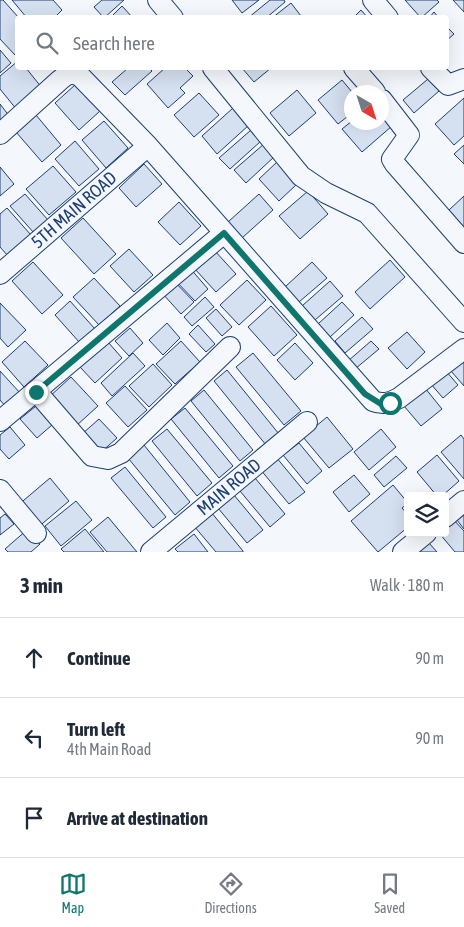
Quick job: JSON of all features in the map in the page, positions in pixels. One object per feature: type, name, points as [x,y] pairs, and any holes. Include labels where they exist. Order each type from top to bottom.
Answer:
[{"type":"street","points":[[158,0],[170,15]]},
{"type":"street","points":[[373,0],[386,15]]},
{"type":"street","points":[[215,70],[301,176],[326,193],[367,213],[464,322]]},
{"type":"street","points":[[356,70],[369,85]]},
{"type":"street","points":[[433,70],[448,85],[464,79]]},
{"type":"street","points":[[0,134],[60,80],[68,74],[74,73],[80,76],[148,146],[365,394],[381,404],[390,403],[464,349]]},
{"type":"street","points":[[389,109],[409,135],[392,159],[464,244]]},
{"type":"street","name":"5TH MAIN ROAD","points":[[0,274],[148,146]]},
{"type":"street","points":[[0,421],[224,233]]},
{"type":"street","points":[[36,392],[92,456],[108,459],[121,453],[230,347]]},
{"type":"street","name":"MAIN ROAD","points":[[150,552],[308,422]]},
{"type":"street","points":[[0,490],[36,534]]},
{"type":"street","points":[[449,514],[464,501]]},
{"type":"street","points":[[403,552],[421,537]]},
{"type":"building","points":[[0,0],[3,0],[16,15],[15,55],[0,39]]},
{"type":"building","points":[[12,0],[53,0],[62,10],[57,15],[24,15]]},
{"type":"building","points":[[102,0],[124,0],[107,15],[101,15],[94,7]]},
{"type":"building","points":[[232,0],[259,0],[242,13]]},
{"type":"building","points":[[270,0],[284,0],[285,2],[270,15],[252,15]]},
{"type":"building","points":[[405,0],[437,0],[439,2],[424,15],[418,15]]},
{"type":"building","points":[[453,0],[464,0],[464,12]]},
{"type":"building","points":[[291,3],[300,15],[276,15]]},
{"type":"building","points":[[122,6],[130,15],[113,15]]},
{"type":"building","points":[[361,10],[365,15],[356,15]]},
{"type":"building","points":[[449,29],[454,34],[449,38]]},
{"type":"building","points":[[0,50],[11,63],[0,73]]},
{"type":"building","points":[[15,64],[15,70],[28,70],[42,88],[17,110],[0,89],[0,76]]},
{"type":"building","points":[[126,70],[152,71],[125,95],[112,82]]},
{"type":"building","points":[[163,70],[187,70],[193,76],[180,88],[185,93],[168,108],[147,84]]},
{"type":"building","points":[[244,70],[269,70],[254,82]]},
{"type":"building","points":[[428,79],[439,91],[414,113],[403,100]]},
{"type":"building","points":[[342,80],[346,85],[344,85],[344,119],[338,124],[318,100]]},
{"type":"building","points":[[76,84],[100,111],[79,130],[55,103]]},
{"type":"building","points":[[297,90],[316,113],[289,136],[270,113]]},
{"type":"building","points":[[199,93],[219,115],[194,137],[174,115]]},
{"type":"building","points":[[464,98],[464,136],[454,145],[435,124]]},
{"type":"building","points":[[0,104],[10,117],[0,125]]},
{"type":"building","points":[[233,108],[249,125],[217,154],[202,136]]},
{"type":"building","points":[[36,115],[61,145],[42,162],[16,132]]},
{"type":"building","points":[[104,121],[128,148],[106,168],[82,140]]},
{"type":"building","points":[[344,127],[344,130],[387,130],[362,152],[342,129]]},
{"type":"building","points":[[251,130],[261,141],[230,169],[219,158]]},
{"type":"building","points":[[75,141],[99,169],[79,186],[55,159]]},
{"type":"building","points":[[264,144],[275,156],[246,183],[234,170]]},
{"type":"building","points":[[464,145],[464,164],[454,154]]},
{"type":"building","points":[[277,162],[297,184],[279,201],[259,179]]},
{"type":"building","points":[[144,164],[162,184],[136,207],[119,188]]},
{"type":"building","points":[[53,166],[76,192],[49,215],[26,189]]},
{"type":"building","points":[[0,167],[14,184],[0,196]]},
{"type":"building","points":[[308,191],[328,214],[300,239],[279,216]]},
{"type":"building","points":[[25,194],[48,220],[34,233],[10,206]]},
{"type":"building","points":[[259,194],[273,210],[242,238],[228,222]]},
{"type":"building","points":[[464,196],[464,227],[449,210]]},
{"type":"building","points":[[179,202],[201,226],[180,245],[158,222]]},
{"type":"building","points":[[7,208],[31,235],[8,256],[0,247],[0,214]]},
{"type":"building","points":[[83,218],[116,254],[94,274],[61,238]]},
{"type":"building","points":[[129,249],[153,275],[134,292],[110,266]]},
{"type":"building","points":[[214,250],[236,274],[216,292],[194,268]]},
{"type":"building","points":[[390,260],[405,277],[370,309],[355,292]]},
{"type":"building","points":[[33,262],[63,295],[42,314],[12,281]]},
{"type":"building","points":[[312,262],[327,278],[299,302],[285,287]]},
{"type":"building","points":[[189,267],[208,289],[195,301],[175,280]]},
{"type":"building","points":[[94,278],[120,306],[99,325],[73,297]]},
{"type":"building","points":[[247,280],[266,300],[239,325],[220,305]]},
{"type":"building","points":[[174,281],[194,302],[181,314],[162,293]]},
{"type":"building","points":[[330,281],[343,296],[315,320],[302,306]]},
{"type":"building","points":[[205,297],[214,307],[192,326],[184,317]]},
{"type":"building","points":[[70,301],[95,329],[80,343],[55,315]]},
{"type":"building","points":[[342,302],[354,315],[330,337],[318,324]]},
{"type":"building","points":[[0,303],[26,330],[8,347],[0,338]]},
{"type":"building","points":[[271,306],[297,335],[274,356],[248,327]]},
{"type":"building","points":[[216,309],[232,327],[222,336],[206,318]]},
{"type":"building","points":[[362,317],[373,329],[345,353],[335,341]]},
{"type":"building","points":[[167,323],[180,338],[163,355],[149,340]]},
{"type":"building","points":[[198,325],[215,344],[206,352],[189,334]]},
{"type":"building","points":[[130,328],[143,343],[129,356],[115,341]]},
{"type":"building","points":[[407,332],[425,352],[407,369],[388,348]]},
{"type":"building","points":[[25,341],[48,365],[24,387],[2,362]]},
{"type":"building","points":[[181,341],[200,362],[175,384],[156,364]]},
{"type":"building","points":[[371,341],[379,349],[355,369],[348,361]]},
{"type":"building","points":[[108,342],[122,358],[95,383],[80,367]]},
{"type":"building","points":[[295,343],[313,363],[295,380],[277,360]]},
{"type":"building","points":[[133,353],[145,366],[112,396],[101,383]]},
{"type":"building","points":[[253,353],[301,411],[284,425],[236,367]]},
{"type":"building","points":[[464,361],[464,386],[451,371]]},
{"type":"building","points":[[153,364],[172,385],[149,407],[129,386]]},
{"type":"building","points":[[227,370],[279,434],[266,445],[214,381]]},
{"type":"building","points":[[445,370],[458,385],[443,398],[430,383]]},
{"type":"building","points":[[0,371],[21,394],[6,407],[0,400]]},
{"type":"building","points":[[71,377],[98,406],[76,426],[49,397]]},
{"type":"building","points":[[125,386],[147,410],[128,427],[106,403]]},
{"type":"building","points":[[425,388],[442,409],[421,426],[404,406]]},
{"type":"building","points":[[204,390],[253,450],[240,461],[191,401]]},
{"type":"building","points":[[36,406],[52,425],[37,438],[20,419]]},
{"type":"building","points":[[185,408],[233,466],[219,478],[171,419]]},
{"type":"building","points":[[327,417],[353,449],[329,468],[303,437]]},
{"type":"building","points":[[99,419],[117,438],[100,453],[82,434]]},
{"type":"building","points":[[10,427],[25,445],[9,459],[0,449],[0,435]]},
{"type":"building","points":[[167,429],[212,483],[197,496],[152,441]]},
{"type":"building","points":[[381,429],[396,447],[369,470],[354,452]]},
{"type":"building","points":[[461,435],[464,439],[464,479],[441,452]]},
{"type":"building","points":[[299,443],[322,471],[307,484],[283,455]]},
{"type":"building","points":[[144,445],[190,502],[175,515],[128,458]]},
{"type":"building","points":[[437,455],[459,481],[447,492],[434,492],[417,472]]},
{"type":"building","points":[[396,456],[407,468],[384,487],[374,475]]},
{"type":"building","points":[[276,457],[305,492],[289,504],[260,469]]},
{"type":"building","points":[[125,467],[166,517],[153,528],[111,478]]},
{"type":"building","points":[[354,475],[370,494],[349,512],[333,492]]},
{"type":"building","points":[[50,478],[69,501],[36,529],[17,506]]},
{"type":"building","points":[[255,478],[285,514],[270,527],[240,491]]},
{"type":"building","points":[[393,485],[404,498],[404,506],[402,508],[404,510],[404,530],[378,552],[351,521]]},
{"type":"building","points":[[234,495],[263,530],[247,543],[218,508]]},
{"type":"building","points":[[76,501],[92,520],[61,546],[45,526]]},
{"type":"building","points":[[211,512],[243,552],[216,552],[194,526]]},
{"type":"building","points":[[5,514],[14,524],[0,535],[0,518]]},
{"type":"building","points":[[464,514],[464,529],[457,520]]},
{"type":"building","points":[[108,517],[137,552],[107,552],[90,532]]},
{"type":"building","points":[[452,518],[464,531],[464,552],[455,552],[442,537],[449,537],[449,521]]},
{"type":"building","points":[[28,529],[40,544],[31,552],[8,552],[5,549]]},
{"type":"building","points":[[85,529],[104,552],[64,552],[61,549]]},
{"type":"building","points":[[194,534],[208,552],[178,552],[175,549]]},
{"type":"building","points":[[429,543],[437,552],[419,552]]},
{"type":"route","points":[[36,392],[224,233],[365,394],[372,401],[381,404],[390,403]]}]
